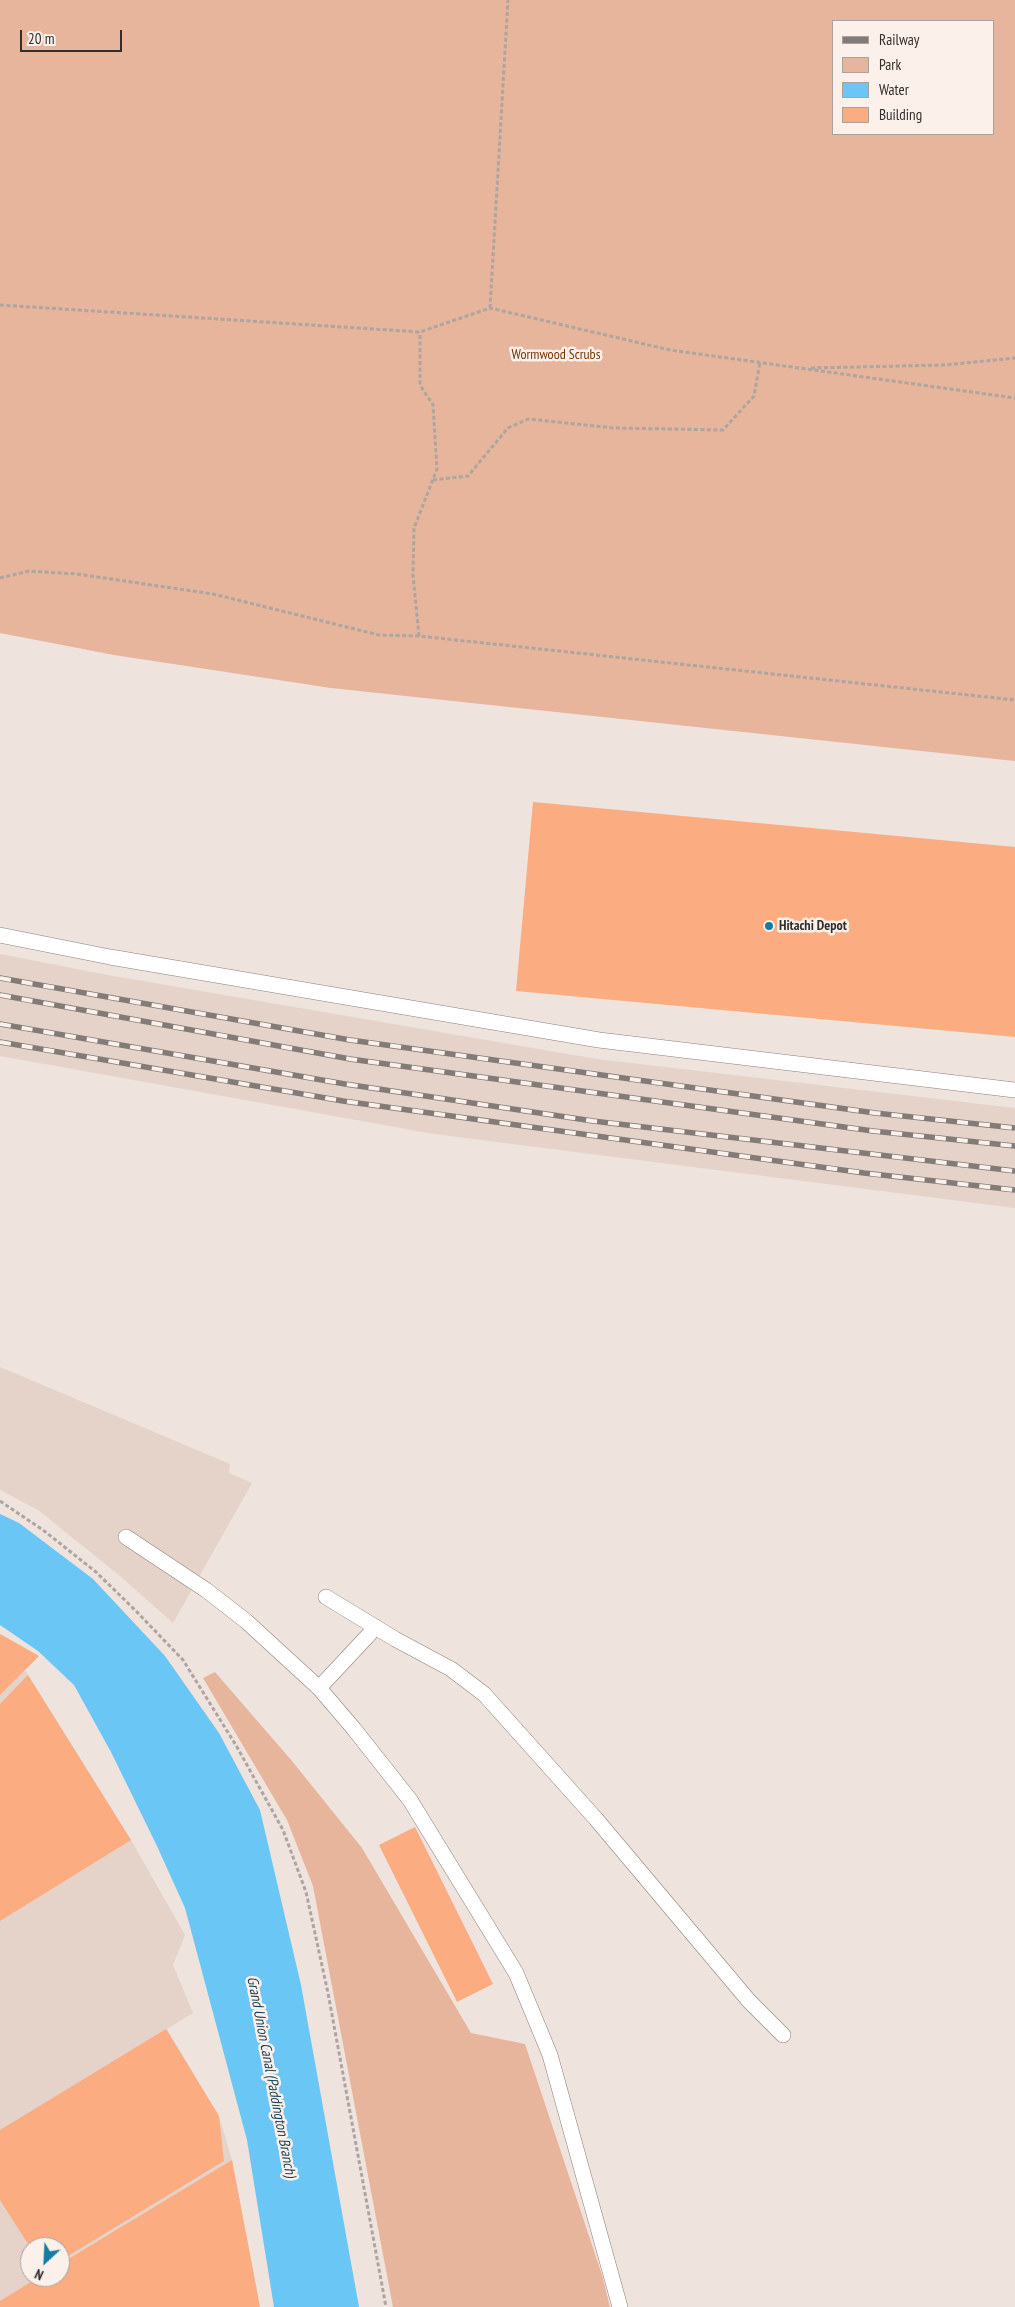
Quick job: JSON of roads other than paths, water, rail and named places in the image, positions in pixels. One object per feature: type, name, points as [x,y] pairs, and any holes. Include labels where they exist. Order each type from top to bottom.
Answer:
[{"type":"lane","points":[[0,935],[120,958],[599,1040],[1015,1090]]},
{"type":"lane","points":[[126,1537],[206,1590],[246,1621],[319,1688],[410,1800],[516,1973],[550,2055],[620,2307]]},
{"type":"lane","points":[[326,1596],[376,1627],[451,1669],[484,1694],[596,1819],[749,2001],[783,2035]]},
{"type":"lane","points":[[319,1688],[376,1627]]},
{"type":"water","name":"Grand Union Canal (Paddington Branch)","points":[[0,1514],[19,1523],[93,1579],[165,1656],[219,1733],[260,1810],[301,1985],[359,2307],[274,2307],[247,2140],[185,1908],[111,1752],[74,1685],[38,1651],[0,1625]]},
{"type":"railway","points":[[0,978],[350,1040],[875,1113],[1015,1128]]},
{"type":"railway","points":[[0,995],[350,1059],[873,1131],[1015,1146]]},
{"type":"railway","points":[[0,1024],[345,1084],[593,1121],[1015,1171]]},
{"type":"railway","points":[[0,1042],[343,1101],[864,1173],[1015,1190]]},
{"type":"place","name":"Hitachi Depot","points":[[769,926]]},
{"type":"park label","name":"Wormwood Scrubs","points":[[556,355]]}]
